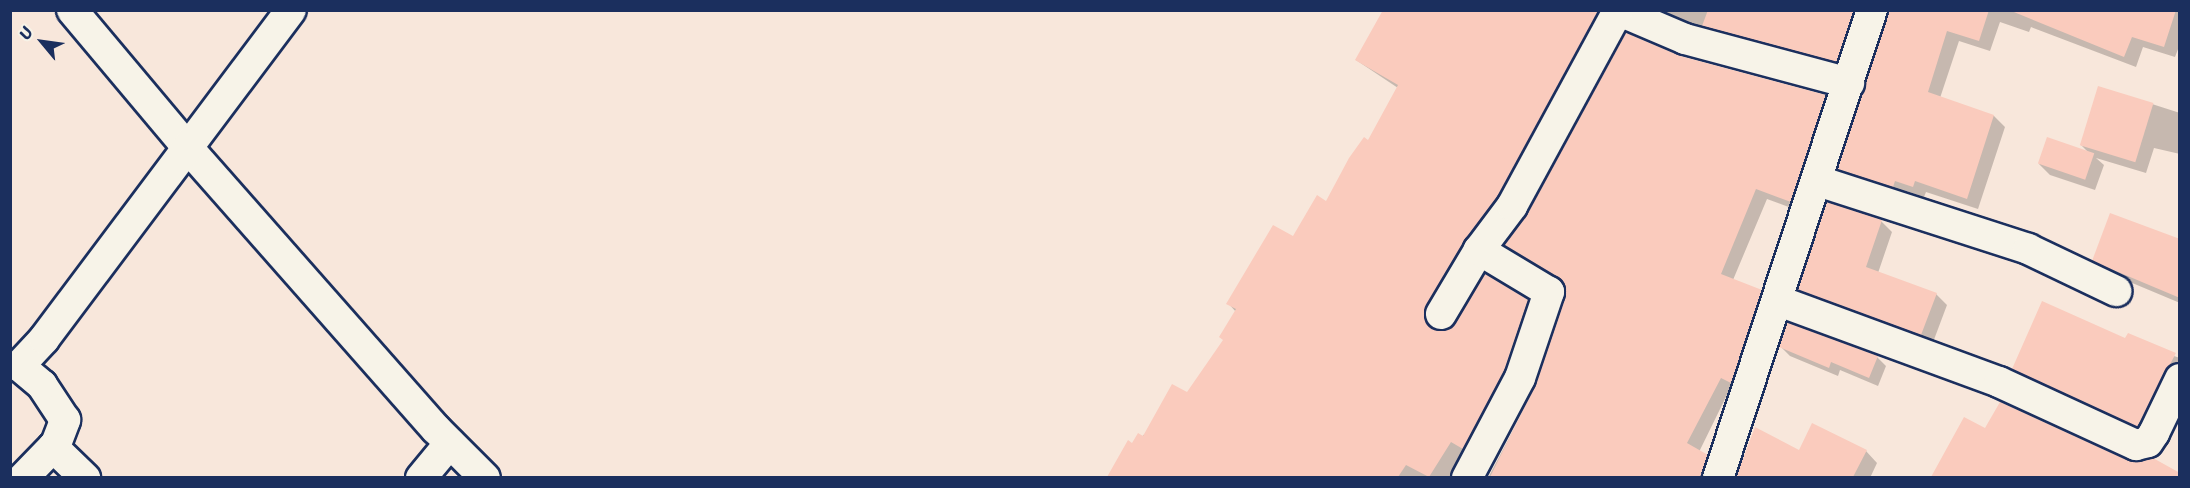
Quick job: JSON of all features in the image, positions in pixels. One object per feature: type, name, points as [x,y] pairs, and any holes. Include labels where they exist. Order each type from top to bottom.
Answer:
[{"type":"street","points":[[72,10],[188,148],[450,443],[485,477]]},
{"type":"street","points":[[23,477],[53,447],[65,420],[42,385],[15,360],[44,339],[291,10]]},
{"type":"street","points":[[1718,477],[1779,302],[1872,10]]},
{"type":"street","points":[[1441,314],[1479,250],[1512,206],[1617,11],[1685,39],[1849,83]]},
{"type":"street","points":[[1818,181],[2028,249],[2116,291]]},
{"type":"street","points":[[1467,477],[1520,378],[1549,292],[1479,250]]},
{"type":"street","points":[[1779,302],[2000,382],[2136,445],[2148,442],[2180,379]]},
{"type":"street","points":[[421,477],[450,443]]},
{"type":"street","points":[[53,447],[85,477]]},
{"type":"building","points":[[1383,10],[1599,10],[1497,197],[1464,241],[1426,306],[1426,322],[1432,328],[1449,329],[1485,274],[1528,300],[1504,371],[1463,449],[1451,442],[1429,477],[1406,465],[1398,477],[1107,477],[1128,440],[1132,443],[1138,433],[1143,436],[1172,384],[1187,392],[1223,340],[1219,337],[1236,309],[1226,304],[1273,225],[1293,236],[1317,195],[1326,201],[1349,158],[1364,137],[1368,140],[1398,85],[1355,60]]},
{"type":"building","points":[[1708,10],[1854,10],[1837,62],[1702,26]]},
{"type":"building","points":[[1889,10],[1989,10],[1979,41],[1947,31],[1928,92],[1994,115],[1967,199],[1915,181],[1913,187],[1895,181],[1893,187],[1838,169]]},
{"type":"building","points":[[2009,10],[2176,10],[2164,47],[2132,37],[2124,57]]},
{"type":"building","points":[[1626,33],[1680,56],[1826,95],[1791,202],[1756,189],[1721,274],[1762,290],[1731,383],[1721,378],[1687,443],[1708,455],[1701,477],[1490,477],[1536,384],[1566,290],[1558,277],[1504,245],[1527,214]]},
{"type":"building","points":[[2098,86],[2153,103],[2135,162],[2080,145]]},
{"type":"building","points":[[2047,137],[2094,153],[2085,180],[2038,163]]},
{"type":"building","points":[[1827,202],[1882,220],[1866,267],[1937,293],[1921,335],[1798,290]]},
{"type":"building","points":[[2110,213],[2180,239],[2180,298],[2092,261]]},
{"type":"building","points":[[2042,301],[2125,338],[2128,333],[2176,353],[2137,427],[2012,369]]},
{"type":"building","points":[[1787,322],[1878,356],[1869,378],[1831,362],[1829,368],[1779,347]]},
{"type":"building","points":[[2000,402],[2129,461],[2153,458],[2180,473],[2180,477],[1931,477],[1964,417],[1985,428]]},
{"type":"building","points":[[1812,423],[1867,450],[1853,477],[1736,477],[1755,427],[1799,450]]}]
